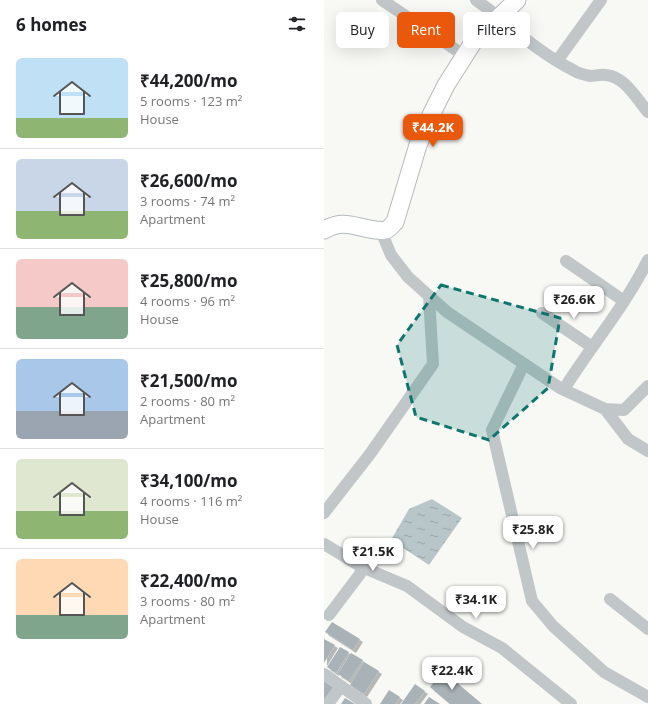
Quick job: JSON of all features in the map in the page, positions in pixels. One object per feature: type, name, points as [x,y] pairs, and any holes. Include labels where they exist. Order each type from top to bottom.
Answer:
[{"type":"street","points":[[382,0],[465,56]]},
{"type":"street","points":[[476,0],[492,12]]},
{"type":"street","points":[[505,12],[518,0]]},
{"type":"street","points":[[557,60],[601,0]]},
{"type":"street","points":[[530,43],[573,71],[589,76],[612,76],[621,81],[648,112]]},
{"type":"street","points":[[324,230],[333,225],[344,223],[382,231],[387,230],[395,222],[418,145],[446,85],[470,48]]},
{"type":"street","points":[[382,231],[391,255],[408,277],[447,312],[564,390],[604,409],[624,410],[648,386]]},
{"type":"street","points":[[564,390],[640,277],[648,260]]},
{"type":"street","points":[[566,261],[624,300]]},
{"type":"street","points":[[324,513],[374,449],[433,364],[429,296]]},
{"type":"street","points":[[542,313],[592,347]]},
{"type":"street","points":[[524,364],[492,430],[532,601],[553,626],[604,672],[648,697]]},
{"type":"street","points":[[604,409],[628,439],[648,451]]},
{"type":"street","points":[[324,544],[362,567],[407,586],[463,627],[502,648],[571,704]]},
{"type":"street","points":[[326,617],[360,574],[362,567]]},
{"type":"street","points":[[610,599],[648,629]]},
{"type":"street","points":[[324,674],[366,704]]},
{"type":"street","points":[[328,704],[341,686]]},
{"type":"highlighted area","points":[[441,285],[560,318],[548,388],[489,440],[416,417],[397,345]]},
{"type":"water","points":[[432,499],[462,518],[429,565],[391,540],[409,509]]},
{"type":"building","points":[[332,622],[360,639],[353,650],[325,632]]},
{"type":"building","points":[[324,639],[335,645],[324,663]]},
{"type":"building","points":[[340,647],[349,652],[336,673],[327,667]]},
{"type":"building","points":[[351,653],[363,660],[349,681],[338,674]]},
{"type":"building","points":[[364,662],[379,671],[364,694],[350,685]]},
{"type":"building","points":[[443,671],[482,704],[450,704],[430,687]]},
{"type":"building","points":[[324,681],[334,688],[324,703]]},
{"type":"building","points":[[415,684],[425,691],[415,704],[401,704]]},
{"type":"building","points":[[389,690],[400,697],[395,704],[380,704]]},
{"type":"building","points":[[429,697],[440,704],[424,704]]},
{"type":"building","points":[[345,698],[355,704],[341,704]]}]
